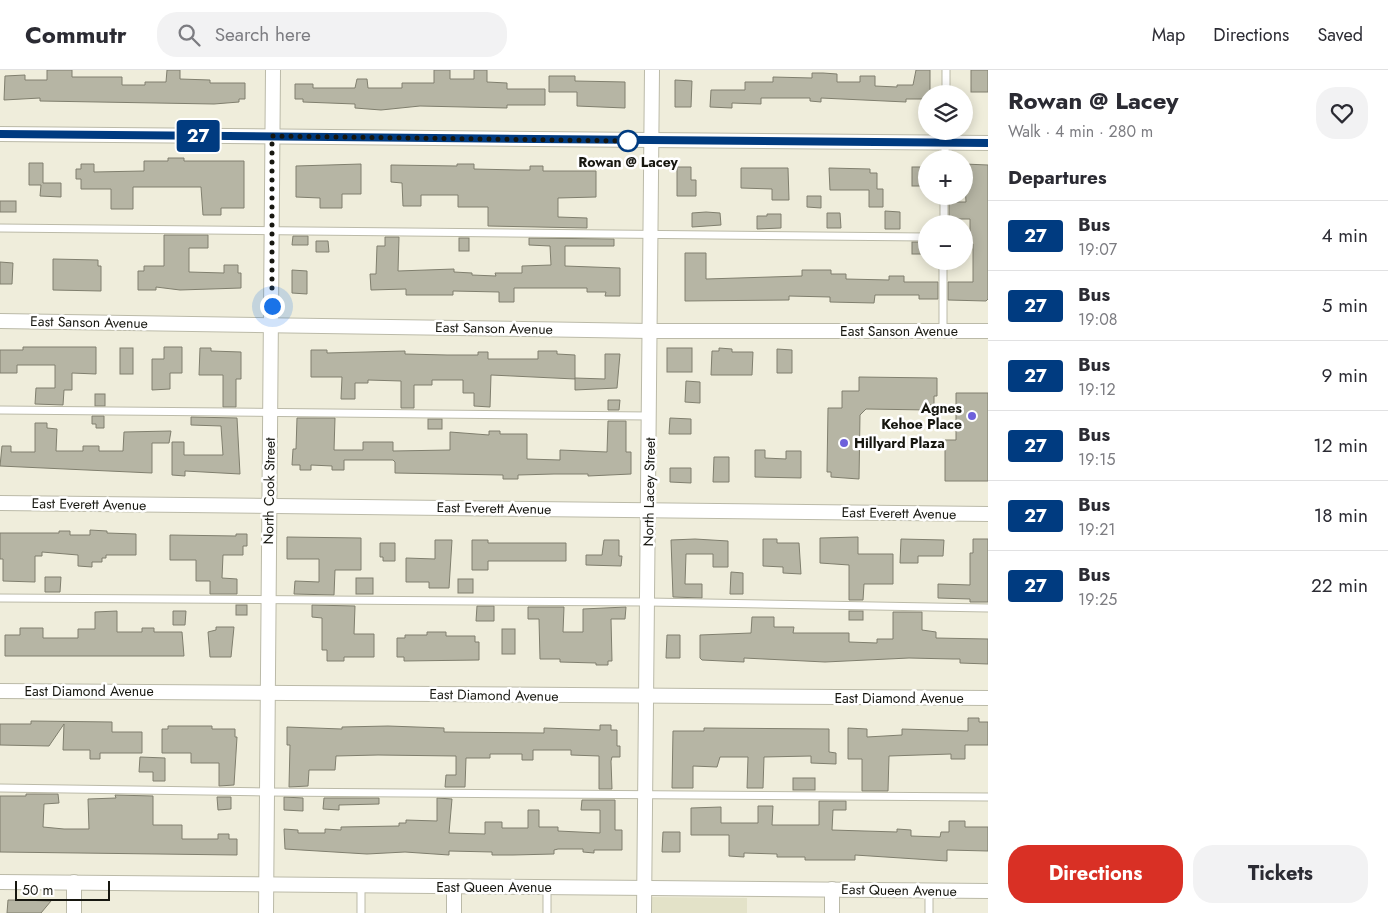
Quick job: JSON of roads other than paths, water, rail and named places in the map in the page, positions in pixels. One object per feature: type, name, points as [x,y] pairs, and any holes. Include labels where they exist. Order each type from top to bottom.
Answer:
[{"type":"street","name":"North Cook Street","points":[[266,913],[273,70]]},
{"type":"street","name":"North Lacey Street","points":[[644,913],[652,70]]},
{"type":"street","points":[[0,134],[652,141],[918,137]]},
{"type":"street","points":[[966,140],[988,143]]},
{"type":"street","name":"East Sanson Avenue","points":[[0,321],[650,330],[988,330]]},
{"type":"street","name":"East Everett Avenue","points":[[0,503],[988,514]]},
{"type":"street","name":"East Diamond Avenue","points":[[0,691],[268,692],[647,698],[988,698]]},
{"type":"street","name":"East Queen Avenue","points":[[0,882],[266,886],[644,887],[988,891]]},
{"type":"street","points":[[74,882],[74,913]]},
{"type":"street","points":[[454,887],[454,913]]},
{"type":"street","points":[[832,889],[832,913]]},
{"type":"lane","points":[[946,70],[946,85]]},
{"type":"lane","points":[[0,228],[918,237]]},
{"type":"lane","points":[[943,270],[943,330]]},
{"type":"lane","points":[[0,410],[650,416]]},
{"type":"lane","points":[[0,598],[648,602],[988,608]]},
{"type":"lane","points":[[0,788],[267,792],[988,797]]},
{"type":"lane","points":[[361,886],[361,913]]},
{"type":"lane","points":[[546,913],[547,887]]},
{"type":"lane","points":[[929,890],[929,913]]},
{"type":"place","name":"Rowan @ Lacey","points":[[628,141]]},
{"type":"place","name":"Agnes Kehoe Place","points":[[972,416]]},
{"type":"place","name":"Hillyard Plaza","points":[[844,443]]}]
